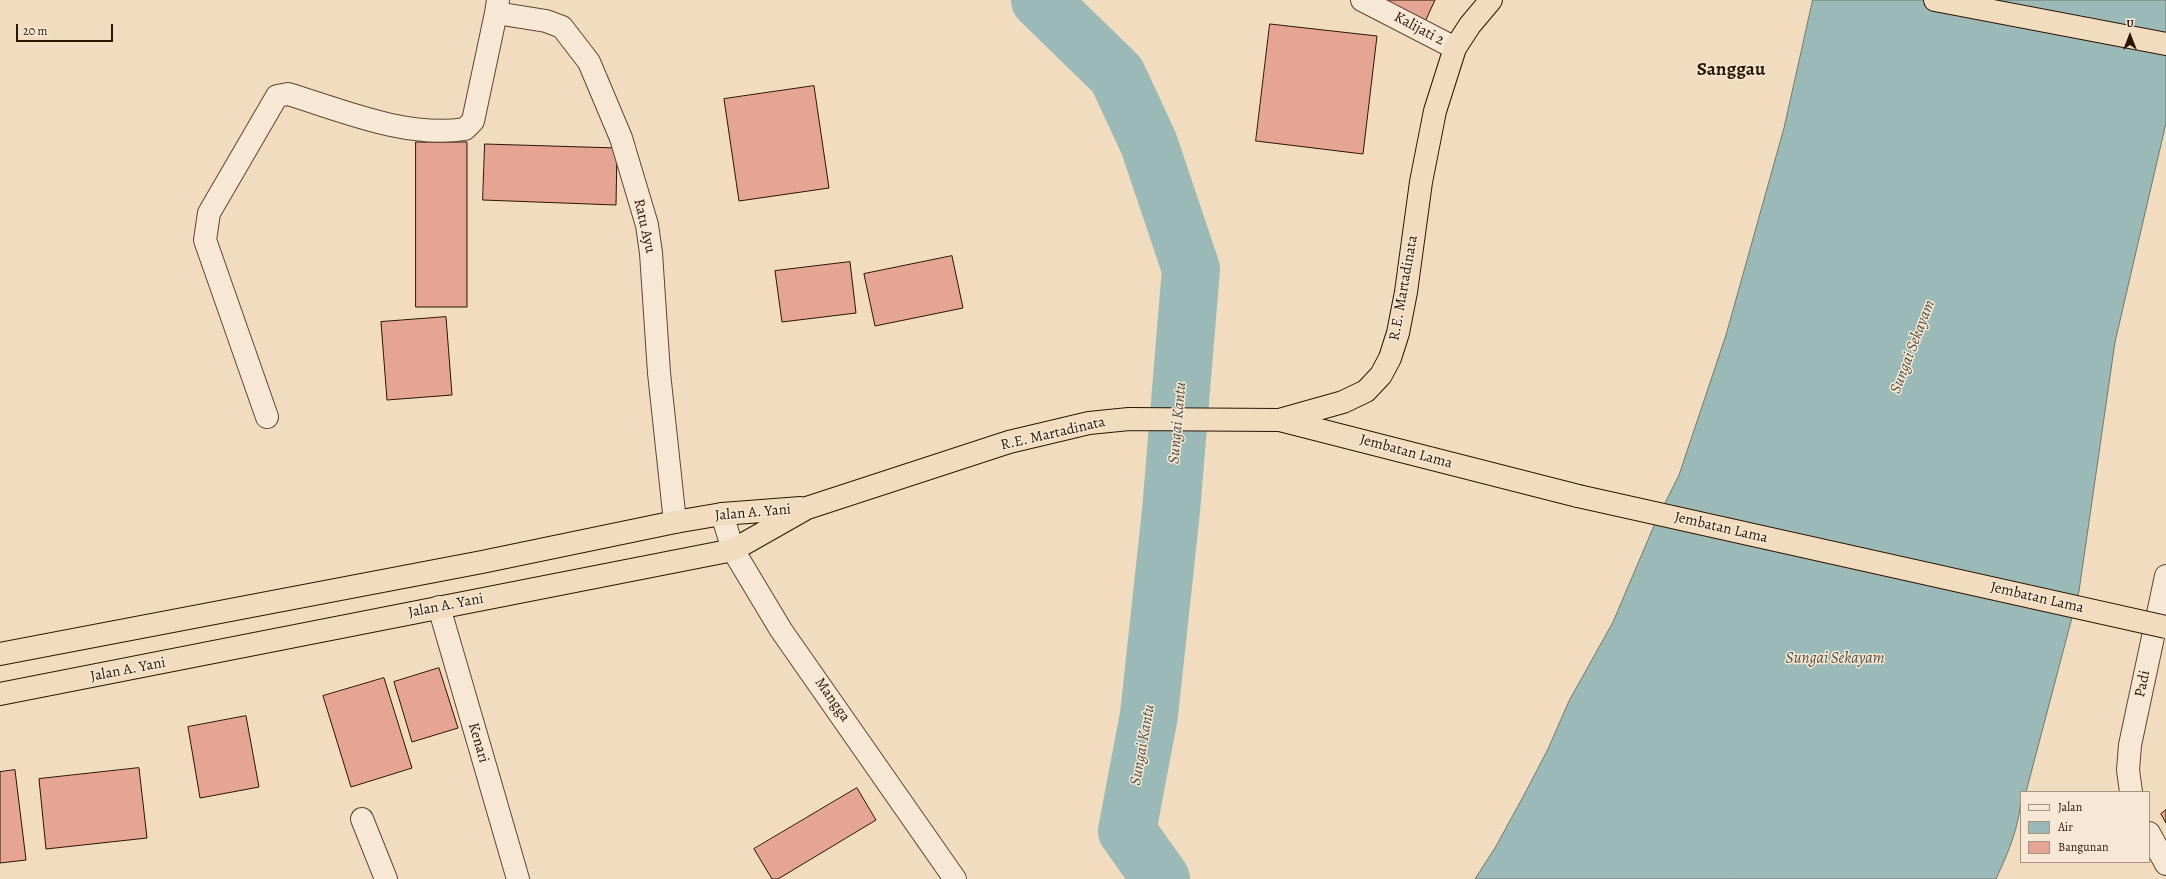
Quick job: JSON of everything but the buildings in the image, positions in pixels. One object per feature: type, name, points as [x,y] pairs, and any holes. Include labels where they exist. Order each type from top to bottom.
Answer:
[{"type":"highway","name":"R.E. Martadinata","points":[[807,508],[1009,442],[1089,423],[1129,419],[1279,420],[1343,402],[1366,391],[1381,374],[1390,358],[1398,333],[1406,292],[1420,182],[1435,112],[1454,48],[1470,25],[1491,0]]},
{"type":"highway","points":[[1936,0],[2166,44]]},
{"type":"highway","name":"Jembatan Lama","points":[[1279,420],[1578,496],[2166,627]]},
{"type":"highway","name":"Jalan A. Yani","points":[[0,654],[482,562],[675,522],[722,514],[807,508]]},
{"type":"highway","name":"Jalan A. Yani","points":[[0,694],[224,652],[439,606],[733,550],[807,508]]},
{"type":"street","name":"Kalijati 2","points":[[1362,0],[1454,48]]},
{"type":"street","points":[[267,417],[205,240],[209,213],[276,96],[288,94],[402,127],[432,131],[465,129],[473,121],[497,7]]},
{"type":"street","name":"Ratu Ayu","points":[[497,7],[562,27],[589,62],[621,138],[647,225],[651,254],[659,373],[675,522]]},
{"type":"street","name":"Mangga","points":[[722,514],[733,550],[781,630],[955,879]]},
{"type":"street","name":"Padi","points":[[2131,791],[2128,770],[2130,745],[2166,576]]},
{"type":"street","name":"Kenari","points":[[439,606],[518,879]]},
{"type":"street","points":[[362,819],[386,879]]},
{"type":"street","points":[[2150,835],[2166,864]]},
{"type":"water","name":"Sungai Sekayam","points":[[1813,0],[2166,0],[2166,123],[2115,342],[2079,591],[2026,791],[2020,791],[2019,815],[2010,847],[1996,879],[1475,879],[1495,848],[1524,795],[1548,749],[1569,701],[1613,622],[1656,521],[1679,475],[1726,335],[1784,128]]},
{"type":"waterway","name":"Sungai Kantu","points":[[1040,0],[1117,75],[1149,144],[1191,269],[1171,511],[1149,715],[1127,831],[1161,879]]},
{"type":"district","name":"Sanggau","points":[[1731,70]]}]
